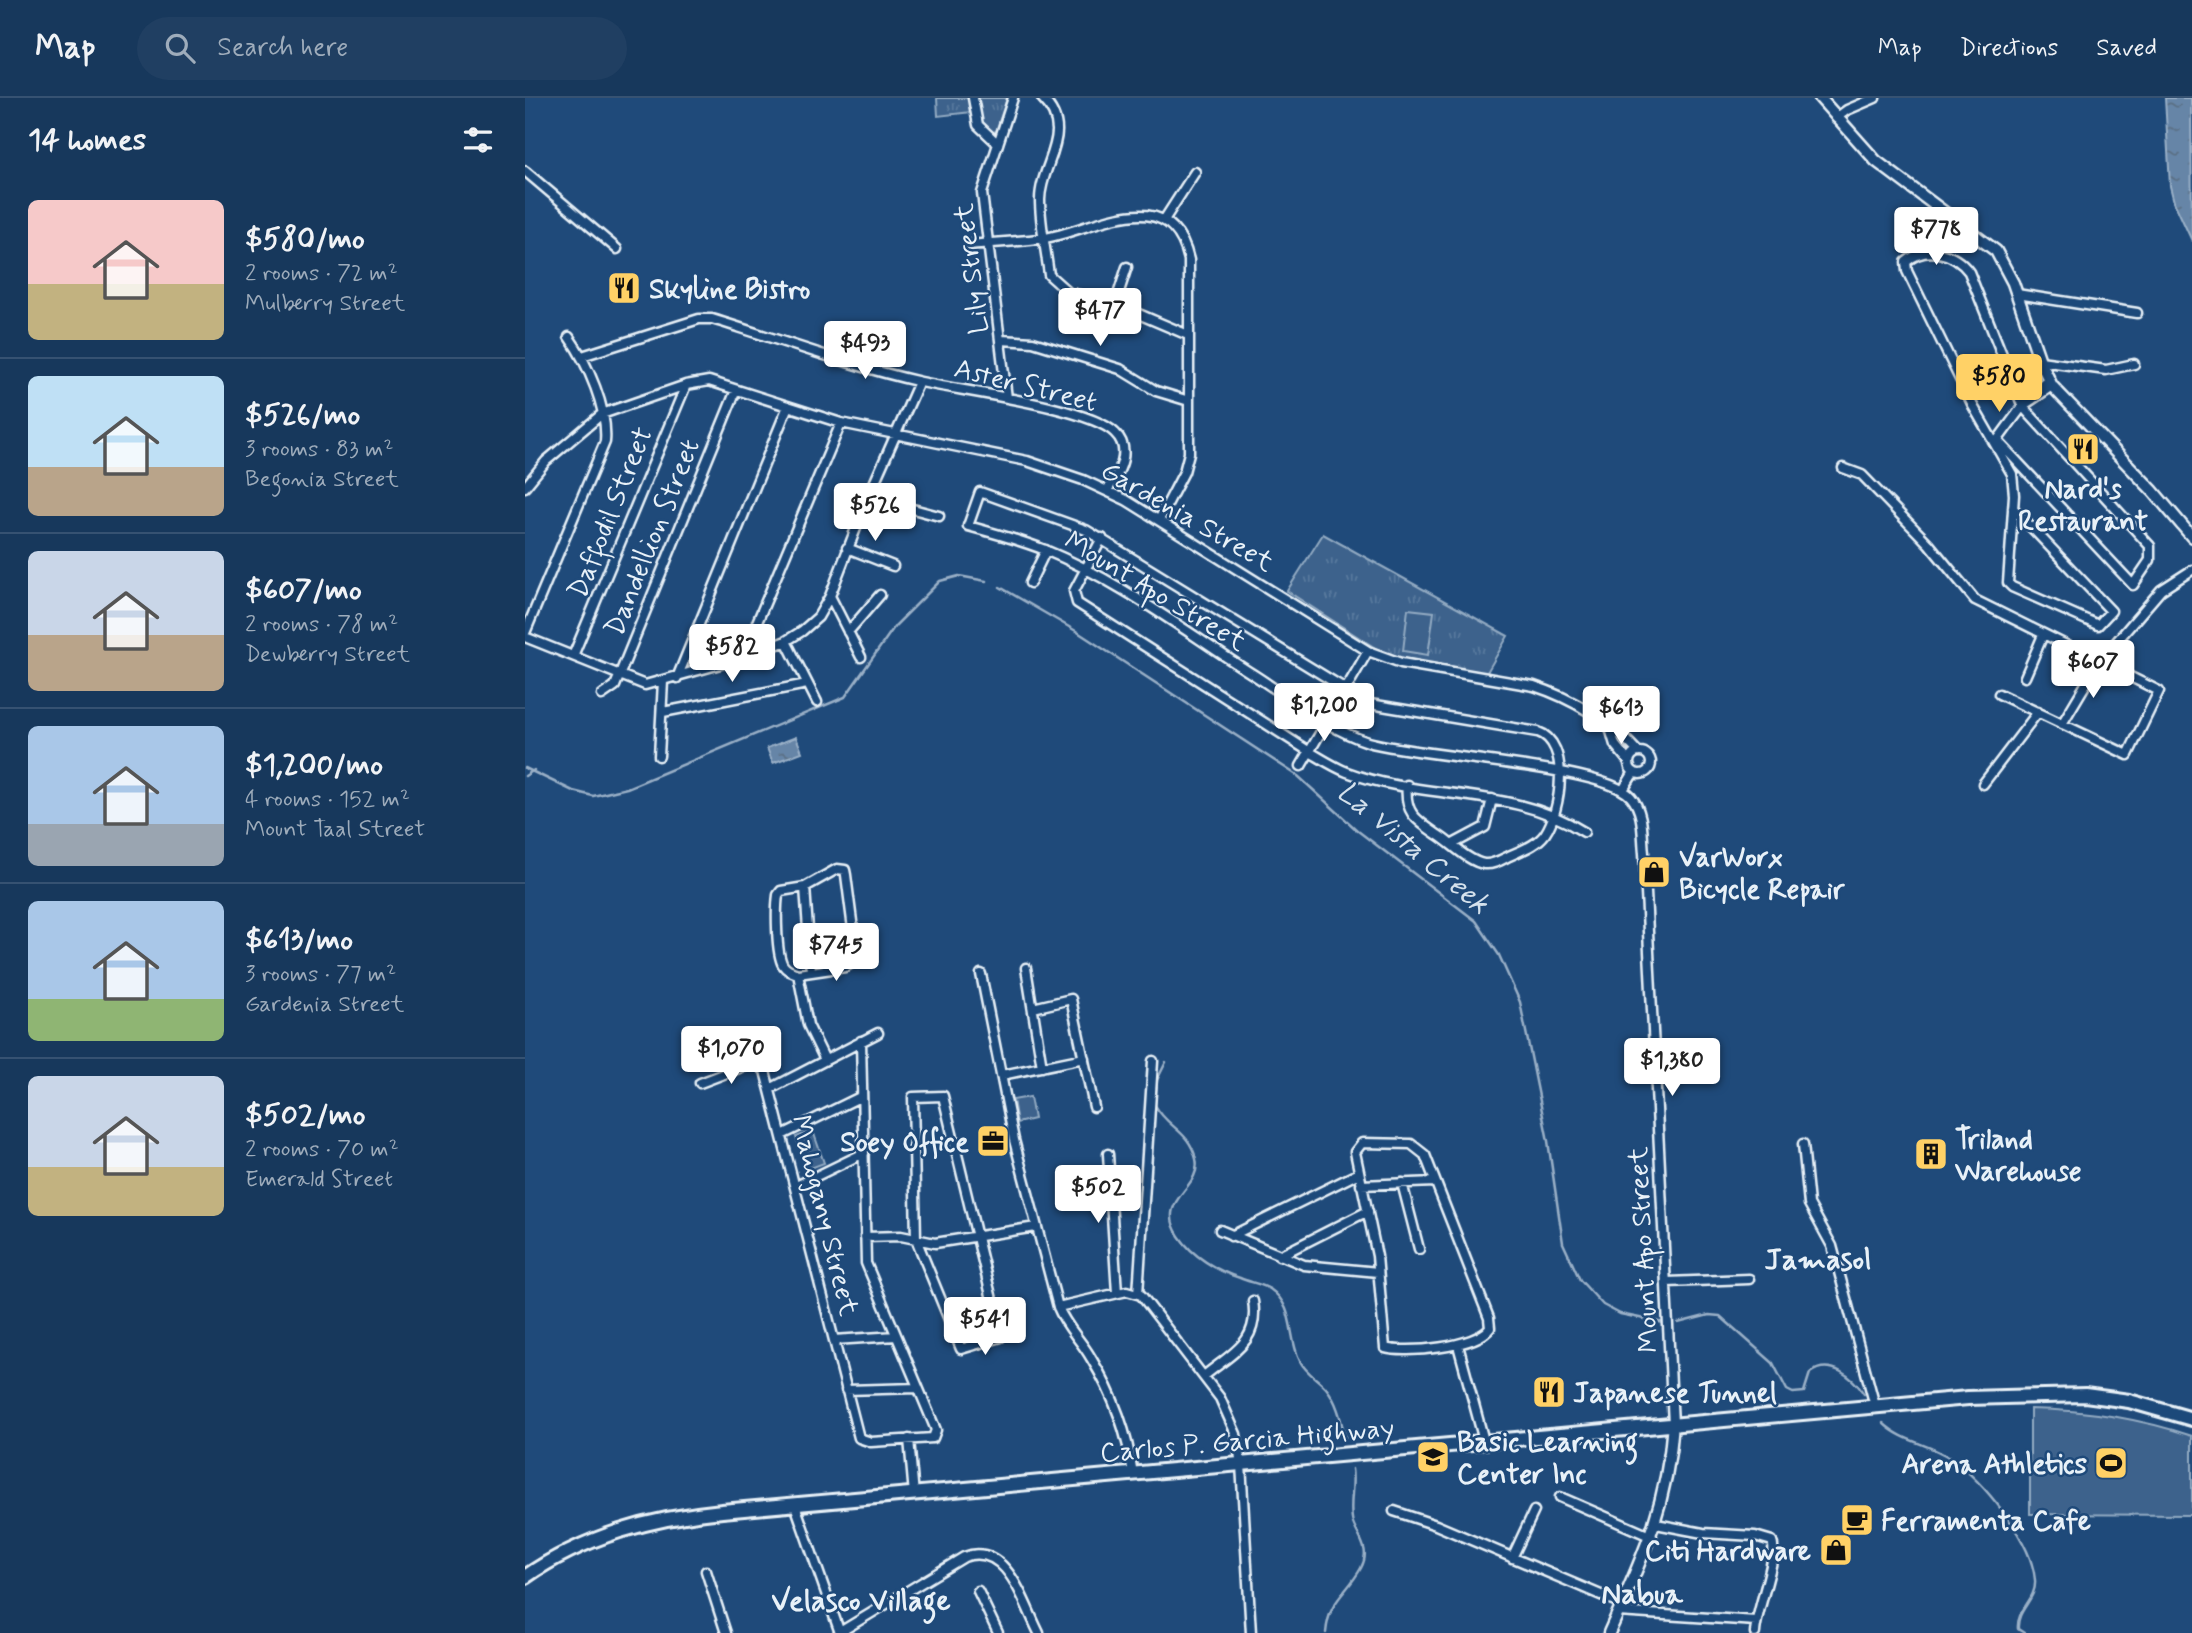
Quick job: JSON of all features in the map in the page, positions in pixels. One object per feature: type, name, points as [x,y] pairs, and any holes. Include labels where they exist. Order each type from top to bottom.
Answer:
[{"type":"highway","name":"Carlos P. Garcia Highway","points":[[525,1577],[594,1539],[649,1522],[699,1513],[1968,1398],[2085,1395],[2129,1401],[2192,1419]]},
{"type":"street","points":[[972,98],[978,125],[998,144]]},
{"type":"street","name":"Lily Street","points":[[1007,398],[982,193],[1013,98]]},
{"type":"street","points":[[1042,98],[1049,105],[1057,134],[1056,150],[1041,193],[1049,275],[1068,292],[1115,304],[1188,335]]},
{"type":"street","points":[[1820,98],[1876,160],[1990,244],[2005,264],[2050,383],[2158,497],[2192,537]]},
{"type":"street","points":[[1836,118],[1860,103],[1875,98]]},
{"type":"street","points":[[525,171],[617,249]]},
{"type":"street","points":[[1164,220],[1195,172]]},
{"type":"street","points":[[970,245],[1044,238],[1125,214],[1149,215],[1164,220],[1185,244],[1189,260],[1189,453],[1184,472],[1159,520]]},
{"type":"street","points":[[1995,442],[2022,467],[2133,586],[2150,560],[2150,546],[2025,405],[1966,268],[1955,258],[1938,253],[1917,255],[1906,262],[1907,271],[1995,442],[2012,474],[2013,508],[2008,583],[2096,626],[2111,611],[2013,508]]},
{"type":"street","points":[[1115,304],[1127,267]]},
{"type":"street","points":[[2017,294],[2137,313]]},
{"type":"street","name":"Aster Street","points":[[582,356],[699,319],[712,319],[919,382],[1007,398],[1103,424],[1117,434],[1123,446],[1123,462],[1107,490]]},
{"type":"street","points":[[569,337],[582,356],[602,414],[605,442],[525,635],[640,684],[677,678],[786,642],[817,617],[830,596],[867,498],[919,382]]},
{"type":"street","points":[[1001,340],[1033,342],[1120,369],[1156,390],[1189,401]]},
{"type":"street","points":[[2040,361],[2106,370],[2134,364]]},
{"type":"street","name":"Gardenia Street","points":[[602,414],[686,385],[709,381],[841,423],[1027,461],[1107,490],[1368,651],[1401,663],[1534,685],[1570,701],[1610,728],[1638,752]]},
{"type":"street","points":[[1995,442],[2025,405],[2050,383]]},
{"type":"street","name":"Daffodil Street","points":[[573,656],[686,385]]},
{"type":"street","name":"Dandellion Street","points":[[602,695],[613,689],[619,677],[736,390]]},
{"type":"street","points":[[677,678],[788,406]]},
{"type":"street","points":[[525,487],[546,461],[602,414]]},
{"type":"street","points":[[742,658],[841,423]]},
{"type":"street","points":[[2012,474],[2022,467]]},
{"type":"street","points":[[1843,468],[1856,470],[1862,475],[1929,544],[1975,600],[2158,691],[2128,755],[1999,694]]},
{"type":"street","name":"Mount Apo Street","points":[[1102,538],[1057,517],[980,492],[968,526],[1046,550],[1086,569],[1346,734],[1372,743],[1601,780],[1623,790],[1636,804],[1642,824],[1673,1424]]},
{"type":"street","points":[[867,498],[939,516]]},
{"type":"street","points":[[1407,785],[1406,800],[1410,814],[1478,862],[1496,862],[1541,839],[1553,815],[1560,773],[1555,746],[1543,734],[1383,708],[1346,691],[1102,538],[1074,597],[1079,605],[1310,752],[1350,773],[1492,799],[1553,815],[1584,832]]},
{"type":"street","points":[[847,548],[893,566]]},
{"type":"street","points":[[1030,583],[1046,550]]},
{"type":"street","points":[[2062,724],[2099,662],[2161,590],[2192,570]]},
{"type":"street","points":[[848,632],[880,595]]},
{"type":"street","points":[[830,596],[861,657]]},
{"type":"street","points":[[2025,677],[2043,635]]},
{"type":"street","points":[[786,642],[817,702]]},
{"type":"street","points":[[1301,766],[1368,651]]},
{"type":"street","points":[[659,756],[663,681]]},
{"type":"street","points":[[663,712],[807,684]]},
{"type":"street","points":[[1983,784],[2038,712]]},
{"type":"street","name":"Gardenia Street","points":[[1610,728],[1615,745],[1629,762]]},
{"type":"street","points":[[1638,752],[1648,755],[1651,765],[1645,773],[1634,772],[1629,762],[1631,757],[1638,752]]},
{"type":"street","points":[[1623,790],[1634,772]]},
{"type":"street","points":[[1453,844],[1485,828],[1492,799]]},
{"type":"street","points":[[833,870],[845,870],[857,956],[850,965],[811,972],[798,974],[787,970],[781,961],[777,898],[781,891],[805,887],[833,870]]},
{"type":"street","points":[[805,887],[811,972]]},
{"type":"street","points":[[1026,968],[1042,1067]]},
{"type":"street","points":[[798,974],[808,1025],[825,1060]]},
{"type":"street","points":[[981,974],[1014,1140],[1058,1307],[1067,1325],[1090,1355],[1113,1402],[1128,1443],[1133,1475]]},
{"type":"street","points":[[1033,1008],[1071,999],[1094,1107]]},
{"type":"street","points":[[770,1090],[878,1033]]},
{"type":"street","points":[[861,1041],[866,1264],[936,1436],[909,1440],[914,1495]]},
{"type":"street","points":[[1002,1075],[1084,1058]]},
{"type":"street","points":[[1138,1294],[1153,1061]]},
{"type":"street","name":"Mahogany Street","points":[[700,1083],[755,1062],[762,1066],[796,1186],[846,1390],[861,1440],[909,1440]]},
{"type":"street","points":[[782,1135],[862,1096]]},
{"type":"street","points":[[943,1096],[1001,1337],[961,1349],[936,1294],[916,1239],[913,1097],[943,1096]]},
{"type":"street","points":[[1362,1143],[1411,1144],[1425,1155],[1435,1182],[1489,1318],[1488,1332],[1458,1345],[1385,1348],[1378,1272],[1368,1211],[1357,1174],[1355,1152],[1362,1143]]},
{"type":"street","points":[[1803,1144],[1809,1204],[1832,1246],[1875,1406]]},
{"type":"street","points":[[796,1186],[864,1153]]},
{"type":"street","points":[[1108,1154],[1117,1293]]},
{"type":"street","points":[[1231,1236],[1357,1174]]},
{"type":"street","points":[[1361,1185],[1435,1182]]},
{"type":"street","points":[[1402,1183],[1419,1249]]},
{"type":"street","points":[[1279,1256],[1368,1211]]},
{"type":"street","points":[[865,1237],[916,1239],[935,1243],[1036,1227]]},
{"type":"street","points":[[1220,1230],[1279,1256],[1318,1268],[1378,1272]]},
{"type":"street","points":[[1667,1282],[1749,1279]]},
{"type":"street","points":[[1058,1307],[1117,1293],[1138,1294],[1146,1300],[1204,1376],[1228,1412],[1241,1464],[1251,1633]]},
{"type":"street","points":[[1204,1376],[1249,1339],[1255,1323],[1253,1301]]},
{"type":"street","points":[[834,1340],[896,1336]]},
{"type":"street","points":[[1458,1345],[1484,1441]]},
{"type":"street","points":[[846,1390],[918,1388]]},
{"type":"street","points":[[1609,1633],[1656,1524],[1671,1454],[1673,1424]]},
{"type":"street","points":[[1560,1497],[1651,1537]]},
{"type":"street","points":[[795,1505],[840,1632],[964,1557],[979,1553],[993,1556],[1004,1566],[1039,1633]]},
{"type":"street","points":[[1394,1511],[1512,1558],[1620,1608],[1756,1621]]},
{"type":"street","points":[[1512,1558],[1534,1511]]},
{"type":"street","points":[[1656,1524],[1703,1533],[1755,1536],[1772,1541],[1775,1553],[1755,1633]]},
{"type":"street","points":[[706,1571],[726,1633]]},
{"type":"street","points":[[978,1591],[998,1633]]},
{"type":"green space","points":[[937,98],[970,98],[971,112],[938,116]]},
{"type":"green space","points":[[978,98],[1007,98],[996,131],[991,133],[980,122]]},
{"type":"green space","points":[[1323,534],[1508,636],[1486,674],[1393,656],[1377,649],[1287,591]]},
{"type":"green space","points":[[1408,609],[1434,612],[1428,655],[1403,651]]},
{"type":"green space","points":[[1030,1097],[1034,1119],[1017,1123],[1013,1100]]},
{"type":"green space","points":[[813,1131],[824,1163],[808,1169],[796,1137]]},
{"type":"green space","name":"Arena Athletics","points":[[2030,1409],[2112,1416],[2192,1436],[2192,1515],[2030,1514]]},
{"type":"water","points":[[2165,98],[2191,98],[2192,241],[2174,202],[2170,186]]},
{"type":"water","points":[[796,737],[802,752],[773,763],[767,748]]},
{"type":"waterway","name":"La Vista Creek","points":[[525,768],[573,791],[593,796],[627,788],[845,697],[895,626],[940,581],[959,576],[986,581]]},
{"type":"waterway","name":"La Vista Creek","points":[[1000,587],[1076,631],[1298,776],[1358,831],[1476,921],[1499,955],[1520,1002],[1548,1141],[1563,1243],[1580,1280],[1603,1305],[1620,1314],[1664,1323]]},
{"type":"waterway","points":[[525,776],[534,770]]},
{"type":"waterway","points":[[1166,1062],[1157,1080],[1155,1105],[1165,1119],[1183,1135],[1193,1149],[1196,1159],[1193,1178],[1175,1203],[1172,1213],[1179,1236],[1191,1250],[1214,1267],[1266,1287],[1278,1296],[1284,1304],[1300,1361],[1330,1393],[1345,1437]]},
{"type":"waterway","name":"La Vista Creek","points":[[1678,1323],[1709,1315],[1720,1316],[1773,1363],[1787,1390],[1793,1393],[1804,1392],[1810,1373],[1825,1368],[1847,1376],[1864,1394]]},
{"type":"waterway","name":"La Vista Creek","points":[[1883,1423],[1899,1434],[1950,1458],[1976,1481],[2003,1512],[2025,1547],[2035,1580],[2033,1593],[2018,1622],[2018,1629],[2024,1633]]},
{"type":"waterway","points":[[1326,1633],[1335,1604],[1356,1577],[1365,1556],[1352,1517],[1352,1469]]},
{"type":"place","name":"Skyline Bistro","points":[[624,288]]},
{"type":"place","name":"Nard's Restaurant","points":[[2083,449]]},
{"type":"place","name":"VarWorx Bicycle Repair","points":[[1654,872]]},
{"type":"place","name":"Soey Office","points":[[993,1141]]},
{"type":"place","name":"Triland Warehouse","points":[[1931,1154]]},
{"type":"place","name":"Japanese Tunnel","points":[[1549,1392]]},
{"type":"place","name":"Basic Learning Center Inc","points":[[1433,1457]]},
{"type":"place","name":"Arena Athletics","points":[[2111,1463]]},
{"type":"place","name":"Ferramenta Cafe","points":[[1857,1520]]},
{"type":"place","name":"Citi Hardware","points":[[1836,1550]]},
{"type":"district","name":"Jamasol","points":[[1818,1259]]},
{"type":"district","name":"Nabua","points":[[1642,1593]]},
{"type":"district","name":"Velasco Village","points":[[861,1600]]}]
